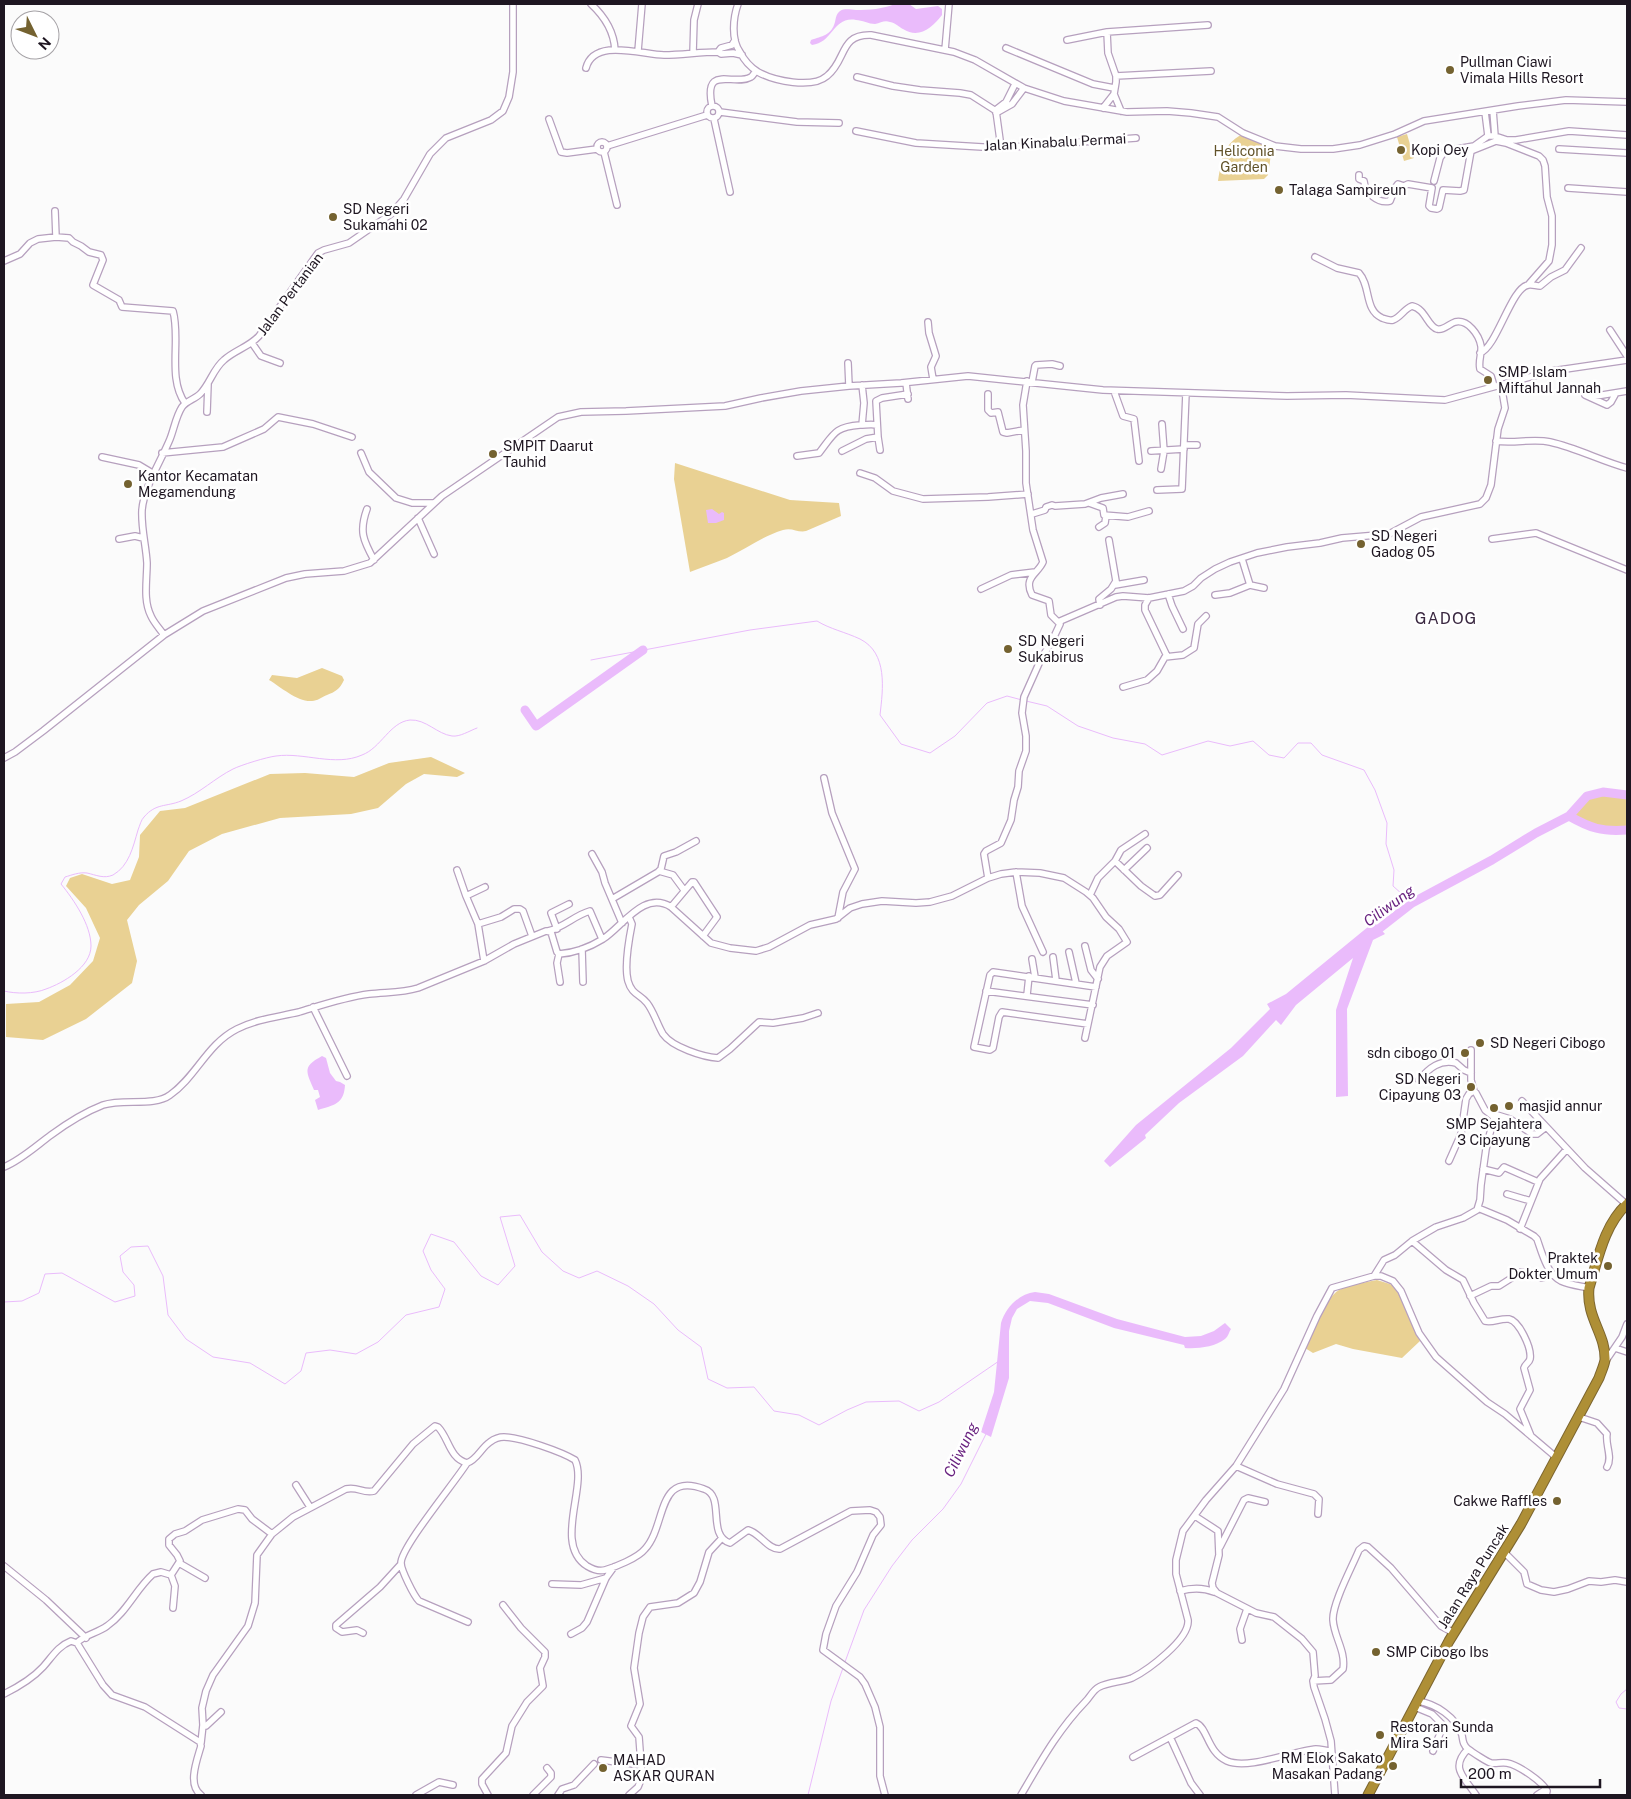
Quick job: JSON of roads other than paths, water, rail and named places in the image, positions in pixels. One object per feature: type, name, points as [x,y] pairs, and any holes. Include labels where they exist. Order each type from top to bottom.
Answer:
[{"type":"highway","points":[[1605,1362],[1603,1343],[1589,1308],[1589,1288],[1609,1228],[1618,1213],[1627,1204]]},
{"type":"highway","name":"Jalan Raya Puncak","points":[[1368,1795],[1452,1634],[1521,1524],[1579,1417],[1605,1362]]},
{"type":"street","name":"Jalan Pertanian","points":[[164,635],[153,620],[149,610],[146,591],[147,563],[143,538],[143,504],[181,409],[185,403],[196,398],[224,360],[252,343],[262,332],[317,255],[324,250],[349,243],[390,214],[404,199],[430,154],[446,138],[491,120],[503,110],[509,97],[513,72],[513,4]]},
{"type":"street","points":[[591,4],[603,15],[614,41],[615,50]]},
{"type":"street","points":[[638,51],[642,4]]},
{"type":"street","points":[[693,53],[694,20],[698,4]]},
{"type":"street","points":[[738,4],[734,21],[735,40],[746,62],[756,71],[771,78],[796,82],[813,82],[822,79],[836,66],[848,43],[855,37],[877,36],[945,50],[967,57],[1015,84],[1064,102],[1121,111],[1191,113],[1222,118],[1243,133],[1275,146],[1319,150],[1333,149],[1383,138],[1424,121],[1566,100],[1627,102]]},
{"type":"street","points":[[945,50],[949,4]]},
{"type":"street","points":[[1067,40],[1107,32],[1208,25]]},
{"type":"street","points":[[1103,108],[1114,91],[1116,76],[1110,60],[1107,32]]},
{"type":"street","points":[[718,52],[721,48],[732,45],[735,40]]},
{"type":"street","points":[[1006,48],[1114,91]]},
{"type":"street","points":[[586,68],[588,62],[599,54],[615,50],[661,55],[718,52],[721,54],[733,53],[742,55]]},
{"type":"street","points":[[712,106],[710,94],[716,81],[723,78],[751,77],[756,71]]},
{"type":"street","points":[[1116,76],[1211,71]]},
{"type":"street","points":[[857,77],[911,89],[971,95],[996,111]]},
{"type":"street","points":[[996,111],[1006,102],[1015,84]]},
{"type":"street","points":[[996,111],[1014,102],[1024,88]]},
{"type":"street","points":[[1114,91],[1121,111]]},
{"type":"street","points":[[712,106],[716,107],[720,112],[797,122],[839,123]]},
{"type":"street","points":[[707,115],[707,110],[712,106]]},
{"type":"street","points":[[1493,110],[1497,136]]},
{"type":"street","points":[[996,111],[1000,140],[999,148]]},
{"type":"street","points":[[714,119],[719,116],[720,112]]},
{"type":"street","points":[[1485,112],[1488,136]]},
{"type":"street","points":[[548,119],[561,152],[567,153],[598,149],[600,152],[707,115],[714,119],[730,192]]},
{"type":"street","name":"Jalan Kinabalu Permai","points":[[856,130],[916,144],[999,148],[1136,138]]},
{"type":"street","points":[[1434,181],[1444,150],[1474,146],[1488,136],[1516,140],[1569,131],[1627,135]]},
{"type":"street","points":[[1359,175],[1359,179],[1364,181],[1365,186],[1380,201],[1390,201],[1398,184],[1432,188],[1428,206],[1437,209],[1443,190],[1464,190],[1471,151],[1496,141],[1539,156],[1543,160],[1547,196],[1552,216],[1552,245],[1549,261],[1528,285],[1520,290],[1487,349],[1480,353]]},
{"type":"street","points":[[606,149],[617,205]]},
{"type":"street","points":[[1559,149],[1627,154]]},
{"type":"street","points":[[1568,188],[1627,192]]},
{"type":"street","points":[[55,211],[56,237]]},
{"type":"street","points":[[4,261],[20,254],[30,243],[38,239],[69,238],[89,252],[101,255],[104,260],[93,286],[119,300],[122,307],[174,312],[178,389],[185,403]]},
{"type":"street","points":[[1528,285],[1540,286],[1561,272],[1581,248]]},
{"type":"street","points":[[1315,257],[1337,268],[1357,272],[1362,276],[1370,304],[1377,315],[1390,321],[1412,306],[1420,309],[1437,329],[1455,322],[1464,322],[1472,329],[1480,342],[1480,369],[1491,376],[1494,386]]},
{"type":"street","points":[[928,322],[929,333],[936,356],[931,367],[933,379]]},
{"type":"street","points":[[1610,330],[1627,356]]},
{"type":"street","points":[[252,343],[262,356],[280,362]]},
{"type":"street","points":[[4,758],[43,731],[164,635],[203,611],[286,578],[305,574],[355,569],[374,560],[433,503],[535,431],[558,417],[581,412],[725,406],[788,393],[968,376],[1060,387],[1114,390],[1287,396],[1346,395],[1433,400],[1453,399],[1552,371],[1627,360]]},
{"type":"street","points":[[848,363],[849,386]]},
{"type":"street","points":[[988,878],[984,854],[1001,843],[1011,820],[1018,787],[1019,771],[1025,755],[1026,740],[1022,709],[1024,697],[1041,659],[1060,624],[1051,616],[1049,601],[1034,596],[1031,593],[1029,584],[1035,572],[1042,565],[1042,562],[1033,530],[1028,494],[1023,405],[1036,364],[1060,366]]},
{"type":"street","points":[[208,382],[208,412]]},
{"type":"street","points":[[880,450],[876,400],[908,397],[906,382]]},
{"type":"street","points":[[1058,622],[1124,596],[1149,598],[1188,590],[1210,572],[1230,562],[1257,553],[1347,537],[1389,534],[1421,517],[1480,504],[1486,498],[1491,485],[1496,441],[1505,406],[1501,384]]},
{"type":"street","points":[[862,385],[864,403],[862,425]]},
{"type":"street","points":[[1114,390],[1123,416],[1134,420],[1139,460]]},
{"type":"street","points":[[1616,393],[1607,405],[1588,396],[1627,391]]},
{"type":"street","points":[[1158,490],[1182,490],[1186,393]]},
{"type":"street","points":[[988,394],[988,410],[990,413],[996,411],[999,413],[1003,432],[1024,430]]},
{"type":"street","points":[[162,453],[223,447],[264,429],[278,417],[313,424],[352,437]]},
{"type":"street","points":[[797,456],[817,454],[840,429],[849,426],[877,424]]},
{"type":"street","points":[[1161,469],[1164,450],[1162,424]]},
{"type":"street","points":[[842,451],[866,439],[878,438]]},
{"type":"street","points":[[1496,441],[1549,442],[1570,447],[1604,462],[1627,468]]},
{"type":"street","points":[[1151,451],[1197,444]]},
{"type":"street","points":[[361,453],[369,472],[396,498],[412,503],[433,503]]},
{"type":"street","points":[[102,457],[139,465],[154,474]]},
{"type":"street","points":[[860,473],[875,478],[893,491],[923,499],[1028,494]]},
{"type":"street","points":[[1032,514],[1045,510],[1046,506],[1089,503],[1101,498],[1123,494]]},
{"type":"street","points":[[1089,503],[1103,508],[1103,515],[1106,516],[1105,523],[1099,527]]},
{"type":"street","points":[[367,509],[362,523],[362,530],[365,543],[374,560]]},
{"type":"street","points":[[1106,516],[1128,517],[1149,511]]},
{"type":"street","points":[[418,518],[434,554]]},
{"type":"street","points":[[1492,539],[1536,533],[1627,570]]},
{"type":"street","points":[[119,539],[135,536],[143,538]]},
{"type":"street","points":[[1109,540],[1116,579],[1115,586]]},
{"type":"street","points":[[1242,559],[1250,585],[1256,588],[1264,588]]},
{"type":"street","points":[[980,588],[1011,575],[1035,572]]},
{"type":"street","points":[[1100,605],[1099,599],[1115,586],[1144,580]]},
{"type":"street","points":[[1215,595],[1230,594],[1250,585]]},
{"type":"street","points":[[1168,594],[1184,629]]},
{"type":"street","points":[[1149,598],[1144,606],[1145,610],[1168,656]]},
{"type":"street","points":[[1123,687],[1147,680],[1157,671],[1168,656],[1183,655],[1194,648],[1197,626],[1206,616]]},
{"type":"street","points":[[824,778],[832,813],[856,869],[844,892],[838,918]]},
{"type":"street","points":[[1090,895],[1098,878],[1115,861],[1124,848],[1145,834]]},
{"type":"street","points":[[612,899],[659,871],[663,856],[676,852],[696,841]]},
{"type":"street","points":[[1124,870],[1147,848]]},
{"type":"street","points":[[592,854],[602,872],[622,923]]},
{"type":"street","points":[[1115,861],[1141,886],[1157,896],[1178,874]]},
{"type":"street","points":[[457,870],[478,924],[484,961]]},
{"type":"street","points":[[659,871],[673,875],[684,890]]},
{"type":"street","points":[[1016,872],[1022,906],[1043,952]]},
{"type":"street","points":[[559,954],[582,949],[602,940],[639,908],[647,904],[664,903],[671,907],[711,943],[730,948],[756,951],[769,947],[810,925],[838,918],[850,908],[870,902],[923,903],[952,896],[988,878],[1016,872],[1040,873],[1060,877],[1075,884],[1090,895],[1106,917],[1119,929],[1127,942],[1103,961],[1085,1038]]},
{"type":"street","points":[[671,907],[684,890],[694,882],[717,916],[716,921],[703,936]]},
{"type":"street","points":[[466,896],[485,887]]},
{"type":"street","points":[[557,929],[551,913],[569,904]]},
{"type":"street","points":[[478,924],[520,909],[524,913],[532,936]]},
{"type":"street","points":[[4,1167],[35,1148],[58,1130],[106,1104],[125,1101],[157,1100],[170,1096],[218,1042],[236,1029],[253,1022],[369,994],[412,990],[484,961],[532,936],[557,929],[570,920],[590,911],[602,940]]},
{"type":"street","points":[[629,917],[632,924],[628,944],[628,982],[634,993],[648,1004],[666,1037],[683,1047],[702,1055],[718,1058],[730,1050],[759,1022],[773,1023],[803,1018],[818,1013]]},
{"type":"street","points":[[548,931],[552,934],[559,954],[557,966],[560,982]]},
{"type":"street","points":[[1085,946],[1091,970],[1098,979]]},
{"type":"street","points":[[582,949],[584,982]]},
{"type":"street","points":[[1069,952],[1076,983]]},
{"type":"street","points":[[1053,957],[1056,980]]},
{"type":"street","points":[[1027,995],[1032,977],[1032,958]]},
{"type":"street","points":[[1088,1024],[1002,1012],[999,1017],[993,1048],[990,1050],[974,1047],[990,975],[994,971],[1096,986]]},
{"type":"street","points":[[986,991],[1093,1005]]},
{"type":"street","points":[[313,1007],[348,1076]]},
{"type":"street","points":[[1471,1050],[1471,1073],[1474,1091],[1485,1110],[1494,1117]]},
{"type":"street","points":[[1419,1080],[1428,1070],[1443,1062],[1456,1063],[1471,1073]]},
{"type":"street","points":[[1449,1161],[1461,1134],[1466,1098],[1474,1091]]},
{"type":"street","points":[[1522,1101],[1585,1168],[1627,1204]]},
{"type":"street","points":[[1494,1117],[1497,1115],[1506,1117],[1532,1134],[1537,1134],[1546,1127]]},
{"type":"street","points":[[1374,1276],[1384,1260],[1395,1255],[1412,1241],[1436,1228],[1463,1218],[1478,1208],[1483,1169],[1494,1117]]},
{"type":"street","points":[[1520,1229],[1538,1182],[1550,1166],[1567,1149]]},
{"type":"street","points":[[1483,1169],[1499,1173],[1503,1167],[1538,1182]]},
{"type":"street","points":[[1507,1194],[1531,1201]]},
{"type":"street","points":[[1478,1208],[1507,1220],[1537,1239],[1553,1274],[1562,1281],[1589,1288]]},
{"type":"street","points":[[1412,1241],[1446,1270],[1463,1280],[1485,1322],[1503,1319],[1512,1320],[1519,1326],[1520,1332],[1527,1342],[1530,1358],[1524,1368],[1530,1390],[1520,1409],[1531,1436]]},
{"type":"street","points":[[1470,1296],[1491,1286],[1499,1286],[1518,1272],[1542,1278],[1553,1274]]},
{"type":"street","points":[[1021,1795],[1056,1736],[1096,1689],[1130,1678],[1144,1671],[1179,1641],[1189,1625],[1176,1574],[1179,1543],[1183,1531],[1206,1500],[1236,1466],[1284,1389],[1317,1316],[1332,1288],[1374,1276],[1389,1279],[1398,1286],[1419,1333],[1436,1357],[1487,1402],[1505,1414],[1557,1458]]},
{"type":"street","points":[[1605,1362],[1626,1332],[1627,1324]]},
{"type":"street","points":[[1615,1348],[1627,1352]]},
{"type":"street","points":[[1579,1417],[1597,1423],[1607,1434],[1606,1441],[1610,1458],[1607,1467]]},
{"type":"street","points":[[202,1795],[197,1791],[194,1777],[203,1725],[202,1708],[209,1683],[217,1668],[244,1633],[253,1610],[256,1587],[256,1558],[262,1546],[272,1534],[293,1517],[346,1489],[354,1487],[366,1492],[374,1491],[413,1444],[435,1426],[442,1430],[456,1457],[467,1463]]},
{"type":"street","points":[[468,1622],[419,1601],[401,1564],[402,1557],[414,1537],[467,1463],[474,1460],[486,1444],[502,1437],[525,1442],[574,1459],[578,1471],[572,1532],[575,1550],[583,1562],[596,1570],[604,1570],[616,1566],[646,1549],[654,1534],[667,1498],[674,1489],[681,1485],[694,1486],[710,1492],[714,1502],[717,1528],[722,1538],[730,1543],[746,1531],[750,1531],[773,1548],[784,1548],[802,1536],[852,1511],[870,1510],[879,1514],[881,1525],[873,1535],[857,1572],[836,1606],[828,1627],[823,1650],[860,1677],[865,1684],[880,1722],[880,1776],[885,1795]]},
{"type":"street","points":[[1236,1466],[1270,1482],[1314,1494],[1319,1499],[1318,1514]]},
{"type":"street","points":[[296,1485],[310,1507]]},
{"type":"street","points":[[1219,1548],[1244,1500],[1248,1498],[1265,1502]]},
{"type":"street","points":[[205,1578],[180,1562],[178,1555],[168,1543],[171,1537],[202,1520],[223,1512],[244,1509],[252,1520],[272,1534]]},
{"type":"street","points":[[1195,1516],[1218,1530],[1219,1558],[1212,1587],[1217,1593]]},
{"type":"street","points":[[629,1795],[640,1784],[640,1736],[630,1724],[640,1704],[634,1668],[643,1617],[650,1607],[678,1603],[694,1593],[699,1585],[709,1552],[722,1538]]},
{"type":"street","points":[[1313,1681],[1331,1680],[1343,1669],[1343,1652],[1336,1633],[1333,1615],[1359,1550],[1364,1546],[1368,1547],[1391,1568],[1441,1626],[1452,1632],[1452,1634]]},
{"type":"street","points":[[1504,1552],[1524,1572],[1528,1584],[1541,1590],[1557,1591],[1589,1581],[1615,1580],[1627,1582]]},
{"type":"street","points":[[171,1575],[180,1562]]},
{"type":"street","points":[[363,1633],[357,1630],[342,1632],[336,1628],[336,1625],[380,1587],[401,1564]]},
{"type":"street","points":[[4,1566],[43,1597],[86,1638]]},
{"type":"street","points":[[571,1634],[588,1622],[606,1578],[616,1566]]},
{"type":"street","points":[[77,1643],[80,1639],[86,1638],[111,1623],[154,1574],[161,1572],[171,1575],[175,1584],[173,1608]]},
{"type":"street","points":[[552,1584],[581,1585],[606,1578]]},
{"type":"street","points":[[1180,1591],[1190,1588],[1207,1589],[1256,1613],[1274,1617],[1302,1639],[1313,1652],[1315,1676],[1313,1681],[1328,1729],[1335,1795]]},
{"type":"street","points":[[488,1795],[482,1784],[482,1778],[506,1753],[512,1726],[527,1702],[543,1686],[540,1668],[545,1652],[521,1628],[503,1605]]},
{"type":"street","points":[[1242,1640],[1240,1629],[1247,1609]]},
{"type":"street","points":[[4,1694],[36,1673],[62,1645],[71,1641],[77,1643],[103,1685],[112,1695],[144,1707],[200,1743]]},
{"type":"street","points":[[1416,1704],[1432,1705],[1453,1720],[1468,1749],[1490,1763],[1506,1763],[1531,1776],[1546,1792],[1537,1795]]},
{"type":"street","points":[[1416,1704],[1442,1722],[1442,1728],[1433,1751]]},
{"type":"street","points":[[203,1725],[206,1726],[221,1712]]},
{"type":"street","points":[[1133,1757],[1192,1724],[1198,1723],[1214,1752],[1224,1759],[1235,1762],[1272,1758],[1317,1749],[1331,1751]]},
{"type":"street","points":[[1170,1737],[1191,1782],[1200,1795]]},
{"type":"street","points":[[1468,1749],[1460,1757],[1460,1770],[1463,1779],[1476,1795]]},
{"type":"street","points":[[601,1760],[641,1765]]},
{"type":"street","points":[[558,1795],[564,1788],[574,1785],[594,1764]]},
{"type":"street","points":[[533,1795],[551,1777],[552,1773],[547,1768]]},
{"type":"street","points":[[416,1795],[439,1782],[453,1785]]},
{"type":"waterway","points":[[591,660],[750,630],[817,621],[860,639],[869,645],[875,653],[882,672],[880,715],[901,744],[930,753],[955,736],[987,703],[1007,696],[1022,700]]},
{"type":"waterway","points":[[525,710],[536,726],[643,650]]},
{"type":"waterway","points":[[1026,701],[1047,706],[1078,726],[1113,738],[1145,744],[1162,755],[1208,741],[1230,746],[1253,741],[1269,755],[1284,758],[1298,743],[1311,743],[1322,755],[1364,770],[1375,790],[1387,823],[1386,844],[1394,870],[1393,886],[1412,903]]},
{"type":"waterway","points":[[4,991],[14,993],[41,991],[68,978],[86,961],[90,954],[91,946],[88,930],[81,913],[61,884],[65,877],[81,873],[106,877],[113,875],[123,867],[130,856],[142,820],[153,809],[181,801],[233,769],[267,758],[287,755],[341,760],[362,755],[375,747],[397,725],[410,720],[416,720],[441,733],[452,736],[461,735],[477,728]]},
{"type":"waterway","name":"Ciliwung","points":[[1371,935],[1412,903],[1569,816],[1587,796],[1603,792],[1627,795]]},
{"type":"waterway","name":"Ciliwung","points":[[1569,816],[1583,824],[1596,828],[1627,830]]},
{"type":"waterway","points":[[4,1302],[22,1301],[39,1293],[45,1274],[62,1273],[115,1302],[135,1296],[134,1285],[123,1272],[120,1256],[131,1247],[148,1246],[163,1276],[168,1315],[186,1339],[213,1357],[250,1363],[285,1384],[301,1371],[306,1353],[330,1350],[356,1354],[378,1342],[406,1315],[439,1307],[445,1289],[431,1270],[423,1251],[431,1234],[454,1242],[481,1276],[498,1285],[515,1266],[500,1217],[520,1215],[542,1252],[563,1271],[579,1278],[597,1271],[628,1286],[654,1304],[678,1330],[701,1347],[708,1379],[727,1388],[754,1387],[774,1411],[799,1415],[819,1425],[866,1402],[899,1401],[919,1411],[939,1402],[999,1361]]},
{"type":"waterway","name":"Ciliwung","points":[[845,1662],[864,1610],[892,1566],[912,1540],[943,1509],[961,1484],[986,1434]]},
{"type":"waterway","name":"Ciliwung","points":[[808,1795],[831,1701],[843,1668]]},
{"type":"waterway","points":[[1627,1689],[1616,1702],[1619,1708],[1627,1709]]},
{"type":"place","name":"Pullman Ciawi Vimala Hills Resort","points":[[1450,70]]},
{"type":"place","name":"Kopi Oey","points":[[1401,150]]},
{"type":"place","name":"Talaga Sampireun","points":[[1279,190]]},
{"type":"place","name":"SD Negeri Sukamahi 02","points":[[333,217]]},
{"type":"place","name":"SMP Islam Miftahul Jannah","points":[[1488,380]]},
{"type":"place","name":"SMPIT Daarut Tauhid","points":[[493,454]]},
{"type":"place","name":"Kantor Kecamatan Megamendung","points":[[128,484]]},
{"type":"place","name":"SD Negeri Gadog 05","points":[[1361,544]]},
{"type":"place","name":"SD Negeri Sukabirus","points":[[1008,649]]},
{"type":"place","name":"SD Negeri Cibogo","points":[[1480,1043]]},
{"type":"place","name":"sdn cibogo 01","points":[[1465,1053]]},
{"type":"place","name":"SD Negeri Cipayung 03","points":[[1471,1087]]},
{"type":"place","name":"masjid annur","points":[[1509,1106]]},
{"type":"place","name":"SMP Sejahtera 3 Cipayung","points":[[1494,1108]]},
{"type":"place","name":"Praktek Dokter Umum","points":[[1608,1266]]},
{"type":"place","name":"Cakwe Raffles","points":[[1557,1501]]},
{"type":"place","name":"SMP Cibogo Ibs","points":[[1376,1652]]},
{"type":"place","name":"Restoran Sunda Mira Sari","points":[[1380,1735]]},
{"type":"place","name":"RM Elok Sakato Masakan Padang","points":[[1393,1766]]},
{"type":"place","name":"MAHAD ASKAR QURAN","points":[[603,1768]]},
{"type":"district","name":"GADOG","points":[[1446,618]]},
{"type":"park label","name":"Heliconia Garden","points":[[1244,160]]}]
